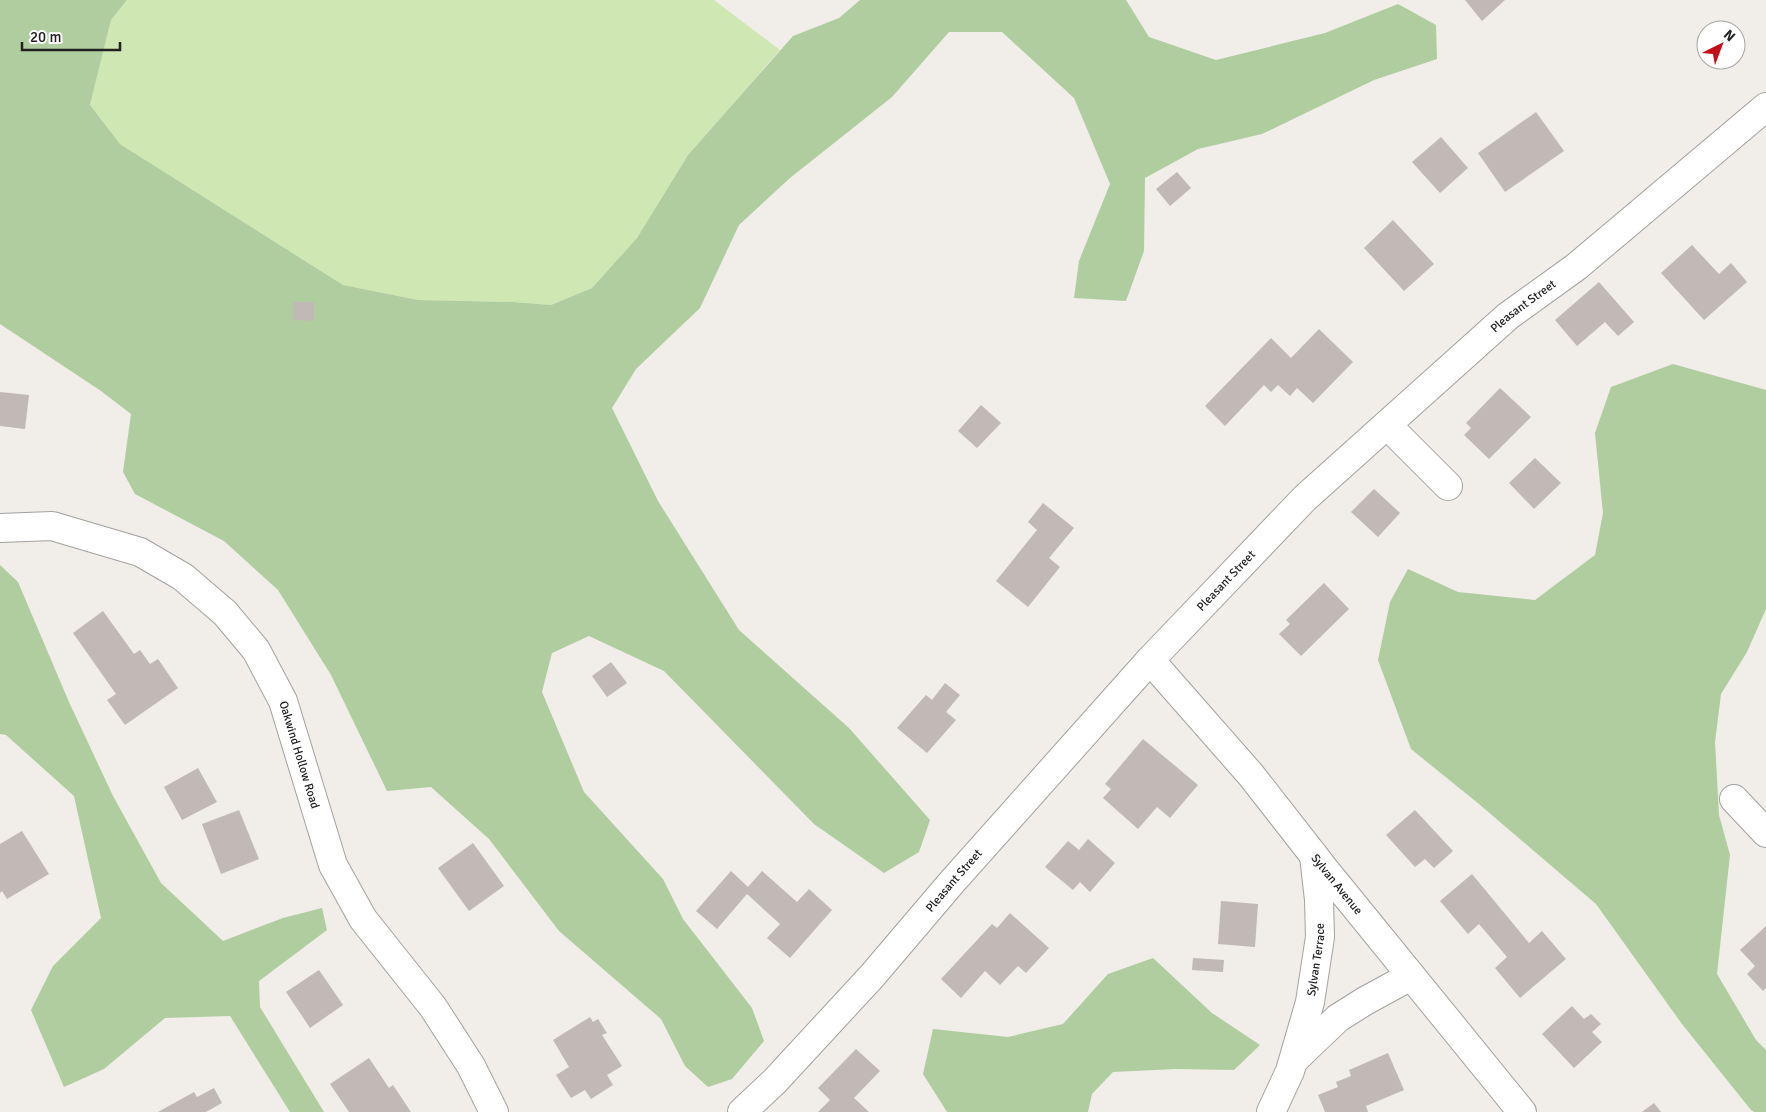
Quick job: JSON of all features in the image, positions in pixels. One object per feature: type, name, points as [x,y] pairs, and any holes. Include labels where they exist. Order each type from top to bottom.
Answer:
[{"type":"street","name":"Pleasant Street","points":[[742,1112],[775,1081],[872,976],[952,882],[1150,660],[1305,498],[1508,316],[1576,267],[1766,107]]},
{"type":"street","points":[[1387,425],[1448,486]]},
{"type":"street","name":"Oakwind Hollow Road","points":[[0,528],[52,526],[140,552],[183,576],[231,620],[256,650],[283,701],[333,865],[362,919],[433,1006],[471,1066],[494,1112]]},
{"type":"street","name":"Sylvan Avenue","points":[[1150,660],[1251,775],[1314,856],[1522,1112]]},
{"type":"street","points":[[1734,798],[1766,833]]},
{"type":"street","name":"Sylvan Terrace","points":[[1271,1112],[1294,1060],[1310,1002],[1320,937],[1319,900],[1314,856]]},
{"type":"street","name":"Sylvan Terrace","points":[[1294,1060],[1338,1018],[1411,976]]},
{"type":"green space","points":[[0,0],[127,0],[111,20],[90,105],[120,144],[343,285],[418,300],[513,302],[551,305],[592,288],[637,238],[688,155],[793,36],[839,18],[860,0],[1126,0],[1149,37],[1216,60],[1325,33],[1398,4],[1436,25],[1437,59],[1374,80],[1262,134],[1198,149],[1145,178],[1144,251],[1126,301],[1074,298],[1079,261],[1110,184],[1074,98],[1002,32],[949,32],[892,97],[790,178],[739,225],[700,308],[636,369],[612,408],[658,501],[739,630],[849,728],[930,820],[919,852],[884,873],[814,824],[664,671],[589,636],[552,653],[542,692],[584,792],[663,879],[683,919],[752,1008],[764,1041],[732,1079],[708,1087],[685,1066],[661,1019],[559,931],[489,839],[431,787],[387,791],[331,675],[278,590],[224,541],[135,494],[123,472],[131,414],[101,391],[0,324]]},
{"type":"green space","points":[[127,0],[714,0],[780,50],[688,155],[637,238],[592,288],[551,305],[513,302],[418,300],[343,285],[120,144],[90,105],[111,20]]},
{"type":"green space","points":[[1673,364],[1766,390],[1766,609],[1747,652],[1721,694],[1715,742],[1719,815],[1730,855],[1717,974],[1756,1040],[1766,1050],[1766,1112],[1754,1112],[1751,1110],[1682,1024],[1596,904],[1479,804],[1411,749],[1378,660],[1390,602],[1408,569],[1458,592],[1535,600],[1595,555],[1603,513],[1595,433],[1611,387]]},
{"type":"green space","points":[[0,565],[18,582],[69,702],[113,796],[161,883],[223,941],[283,918],[322,908],[327,930],[259,981],[260,1007],[324,1112],[290,1112],[230,1016],[165,1018],[104,1069],[64,1087],[31,1010],[53,966],[101,918],[74,796],[6,735],[0,734]]},
{"type":"green space","points":[[1153,958],[1212,1013],[1260,1045],[1234,1070],[1176,1069],[1113,1072],[1092,1094],[1088,1112],[947,1112],[923,1074],[933,1029],[1008,1037],[1063,1024],[1108,974]]},
{"type":"building","points":[[1465,0],[1505,0],[1482,21]]},
{"type":"building","points":[[1536,112],[1564,151],[1505,192],[1478,153]]},
{"type":"building","points":[[1441,137],[1468,168],[1440,193],[1412,162]]},
{"type":"building","points":[[1177,172],[1191,188],[1170,206],[1156,189]]},
{"type":"building","points":[[1393,220],[1434,264],[1404,291],[1364,248]]},
{"type":"building","points":[[1692,245],[1719,274],[1731,263],[1747,282],[1704,320],[1661,273]]},
{"type":"building","points":[[1599,282],[1634,322],[1618,336],[1605,322],[1577,346],[1555,320]]},
{"type":"building","points":[[293,302],[314,302],[314,321],[293,320]]},
{"type":"building","points":[[1319,329],[1353,362],[1313,403],[1297,388],[1290,396],[1278,385],[1271,392],[1264,385],[1225,426],[1205,406],[1271,338],[1291,358]]},
{"type":"building","points":[[1500,388],[1531,417],[1489,459],[1464,435],[1471,428],[1466,423]]},
{"type":"building","points":[[0,392],[29,395],[25,429],[0,426]]},
{"type":"building","points":[[981,405],[1001,423],[977,448],[958,431]]},
{"type":"building","points":[[1535,458],[1561,483],[1534,509],[1509,483]]},
{"type":"building","points":[[1374,489],[1400,513],[1378,537],[1351,512]]},
{"type":"building","points":[[1043,503],[1074,528],[1049,558],[1060,567],[1028,607],[996,581],[1037,530],[1028,522]]},
{"type":"building","points":[[1324,583],[1349,609],[1301,656],[1279,634],[1290,624],[1286,620]]},
{"type":"building","points":[[103,611],[134,654],[140,650],[150,664],[158,659],[178,688],[125,725],[107,700],[116,694],[73,633]]},
{"type":"building","points":[[611,662],[627,683],[607,697],[592,676]]},
{"type":"building","points":[[945,683],[960,695],[946,712],[956,720],[927,753],[897,728],[926,695],[932,700]]},
{"type":"building","points":[[1143,739],[1198,785],[1170,818],[1157,807],[1138,829],[1103,798],[1111,789],[1105,784]]},
{"type":"building","points":[[198,768],[217,802],[182,820],[164,787]]},
{"type":"building","points":[[239,810],[259,859],[221,874],[202,824]]},
{"type":"building","points":[[1415,810],[1453,851],[1434,868],[1425,859],[1415,867],[1386,835]]},
{"type":"building","points":[[22,831],[49,874],[7,899],[2,891],[0,893],[0,844]]},
{"type":"building","points":[[1088,839],[1115,863],[1090,892],[1080,882],[1073,890],[1045,867],[1068,841],[1079,850]]},
{"type":"building","points":[[473,843],[504,886],[469,911],[438,868]]},
{"type":"building","points":[[731,871],[748,887],[762,871],[797,902],[809,889],[832,910],[790,958],[767,938],[780,924],[747,894],[717,929],[696,911]]},
{"type":"building","points":[[1472,874],[1529,943],[1542,931],[1566,959],[1520,998],[1495,968],[1507,957],[1479,924],[1468,934],[1440,901]]},
{"type":"building","points":[[1221,901],[1258,904],[1255,947],[1218,944]]},
{"type":"building","points":[[1010,913],[1049,948],[1026,973],[1018,966],[1000,985],[985,971],[961,998],[941,979],[992,924],[997,928]]},
{"type":"building","points":[[1766,926],[1766,988],[1763,991],[1747,974],[1755,966],[1740,950]]},
{"type":"building","points":[[1193,958],[1224,960],[1223,972],[1192,970]]},
{"type":"building","points":[[319,970],[343,1005],[310,1028],[286,992]]},
{"type":"building","points":[[1572,1006],[1584,1019],[1591,1014],[1601,1024],[1592,1032],[1602,1042],[1574,1068],[1542,1034]]},
{"type":"building","points":[[590,1017],[593,1022],[598,1019],[607,1033],[602,1035],[622,1066],[607,1075],[613,1085],[591,1099],[585,1090],[571,1098],[556,1075],[569,1067],[553,1040]]},
{"type":"building","points":[[856,1049],[880,1071],[854,1098],[869,1112],[818,1112],[830,1100],[818,1088]]},
{"type":"building","points":[[1388,1053],[1404,1090],[1366,1106],[1368,1112],[1325,1112],[1318,1095],[1338,1087],[1336,1082],[1351,1076],[1349,1070]]},
{"type":"building","points":[[369,1058],[389,1088],[393,1085],[411,1112],[349,1112],[330,1084]]},
{"type":"building","points":[[214,1088],[222,1103],[206,1112],[158,1112],[194,1092],[197,1097]]},
{"type":"building","points":[[1654,1103],[1661,1112],[1642,1112]]}]
